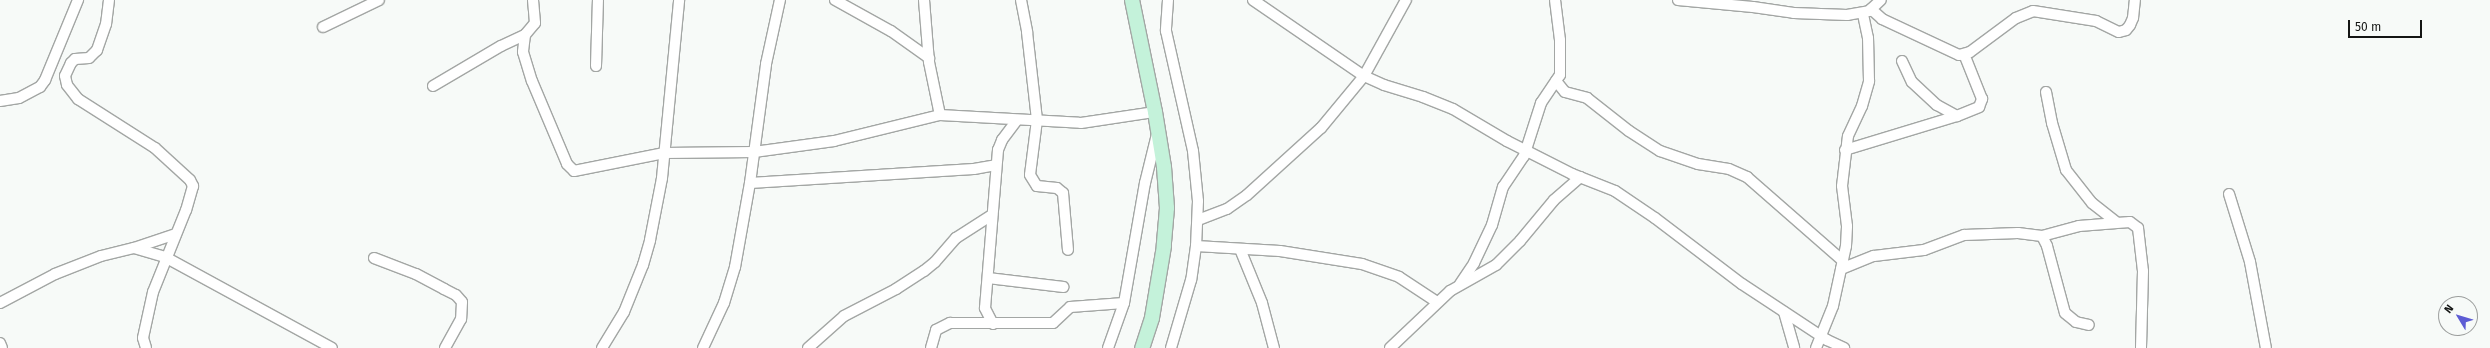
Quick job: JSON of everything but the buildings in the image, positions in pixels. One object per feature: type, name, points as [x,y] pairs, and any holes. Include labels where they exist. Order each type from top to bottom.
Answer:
[{"type":"main road","points":[[1132,0],[1155,112],[1157,133],[1164,167],[1167,208],[1164,246],[1152,318],[1142,348]]},
{"type":"street","points":[[0,101],[19,98],[40,87],[45,80],[78,0]]},
{"type":"street","points":[[109,0],[106,24],[97,50],[89,58],[75,59],[70,63],[65,76],[67,85],[78,99],[154,148],[190,180],[193,186],[192,194],[158,275],[145,325],[143,344],[146,348]]},
{"type":"street","points":[[323,27],[379,0]]},
{"type":"street","points":[[533,0],[535,22],[525,35],[522,44],[524,59],[571,169],[578,171],[664,153],[754,152],[840,140],[940,116],[1089,123],[1155,112]]},
{"type":"street","points":[[596,66],[598,0]]},
{"type":"street","points":[[602,348],[624,312],[643,264],[656,210],[664,153],[679,0]]},
{"type":"street","points":[[704,348],[724,303],[735,268],[750,183],[766,64],[780,0]]},
{"type":"street","points":[[835,0],[891,32],[929,58]]},
{"type":"street","points":[[924,0],[934,95],[940,116]]},
{"type":"street","points":[[1021,0],[1028,32],[1037,120],[1030,175],[1037,186],[1057,188],[1063,193],[1068,250]]},
{"type":"street","points":[[1168,0],[1166,31],[1194,151],[1198,220],[1191,280],[1175,345]]},
{"type":"street","points":[[1253,0],[1364,76],[1384,85],[1424,97],[1453,109],[1502,139],[1619,194],[1742,284],[1820,336],[1844,348]]},
{"type":"street","points":[[1198,220],[1227,209],[1247,195],[1321,128],[1364,76],[1406,0]]},
{"type":"street","points":[[1460,284],[1478,257],[1492,225],[1503,187],[1519,165],[1526,150],[1541,103],[1560,73],[1560,47],[1555,0]]},
{"type":"street","points":[[1678,0],[1744,3],[1794,13],[1847,15],[1867,11],[1881,0]]},
{"type":"street","points":[[1867,11],[1918,37],[1959,55],[1964,54],[1980,45],[2016,18],[2033,11],[2096,21],[2119,32],[2126,30],[2133,18],[2135,0]]},
{"type":"street","points":[[1816,348],[1833,306],[1842,265],[1847,226],[1842,186],[1845,150],[1848,136],[1862,106],[1869,81],[1867,11]]},
{"type":"street","points":[[433,86],[500,46],[525,35]]},
{"type":"street","points":[[1845,150],[1979,108],[1982,99],[1964,54]]},
{"type":"street","points":[[1902,61],[1912,82],[1937,105],[1957,116]]},
{"type":"street","points":[[1556,81],[1565,92],[1587,98],[1629,131],[1660,151],[1698,164],[1729,170],[1747,177],[1842,265]]},
{"type":"street","points":[[2046,92],[2052,123],[2066,170],[2092,203],[2116,222]]},
{"type":"street","points":[[969,323],[978,319],[985,308],[996,166],[1000,143],[1017,120]]},
{"type":"street","points":[[1108,348],[1124,303],[1144,183],[1157,133]]},
{"type":"street","points":[[750,183],[974,169],[996,166]]},
{"type":"street","points":[[1390,348],[1437,302],[1460,284],[1496,265],[1520,241],[1554,200],[1580,176]]},
{"type":"street","points":[[2229,194],[2250,262],[2266,348]]},
{"type":"street","points":[[808,348],[844,316],[896,289],[924,271],[935,262],[956,238],[992,215]]},
{"type":"street","points":[[1842,265],[1874,256],[1924,250],[1964,235],[2018,233],[2042,236],[2079,226],[2130,222],[2138,228],[2143,270],[2141,348]]},
{"type":"street","points":[[0,303],[55,274],[101,256],[134,248],[176,234]]},
{"type":"street","points":[[2042,236],[2047,246],[2065,313],[2076,322],[2089,325]]},
{"type":"street","points":[[1196,246],[1280,251],[1362,264],[1399,277],[1437,302]]},
{"type":"street","points":[[134,248],[165,257],[332,348]]},
{"type":"street","points":[[1240,249],[1262,303],[1274,348]]},
{"type":"street","points":[[374,258],[416,274],[456,295],[462,302],[461,319],[445,348]]},
{"type":"street","points":[[988,278],[1063,287]]},
{"type":"street","points":[[931,348],[933,334],[941,326],[969,323],[1053,323],[1070,307],[1124,303]]},
{"type":"street","points":[[985,308],[993,324]]},
{"type":"street","points":[[1784,312],[1794,348]]},
{"type":"street","points":[[0,343],[2,348]]}]
